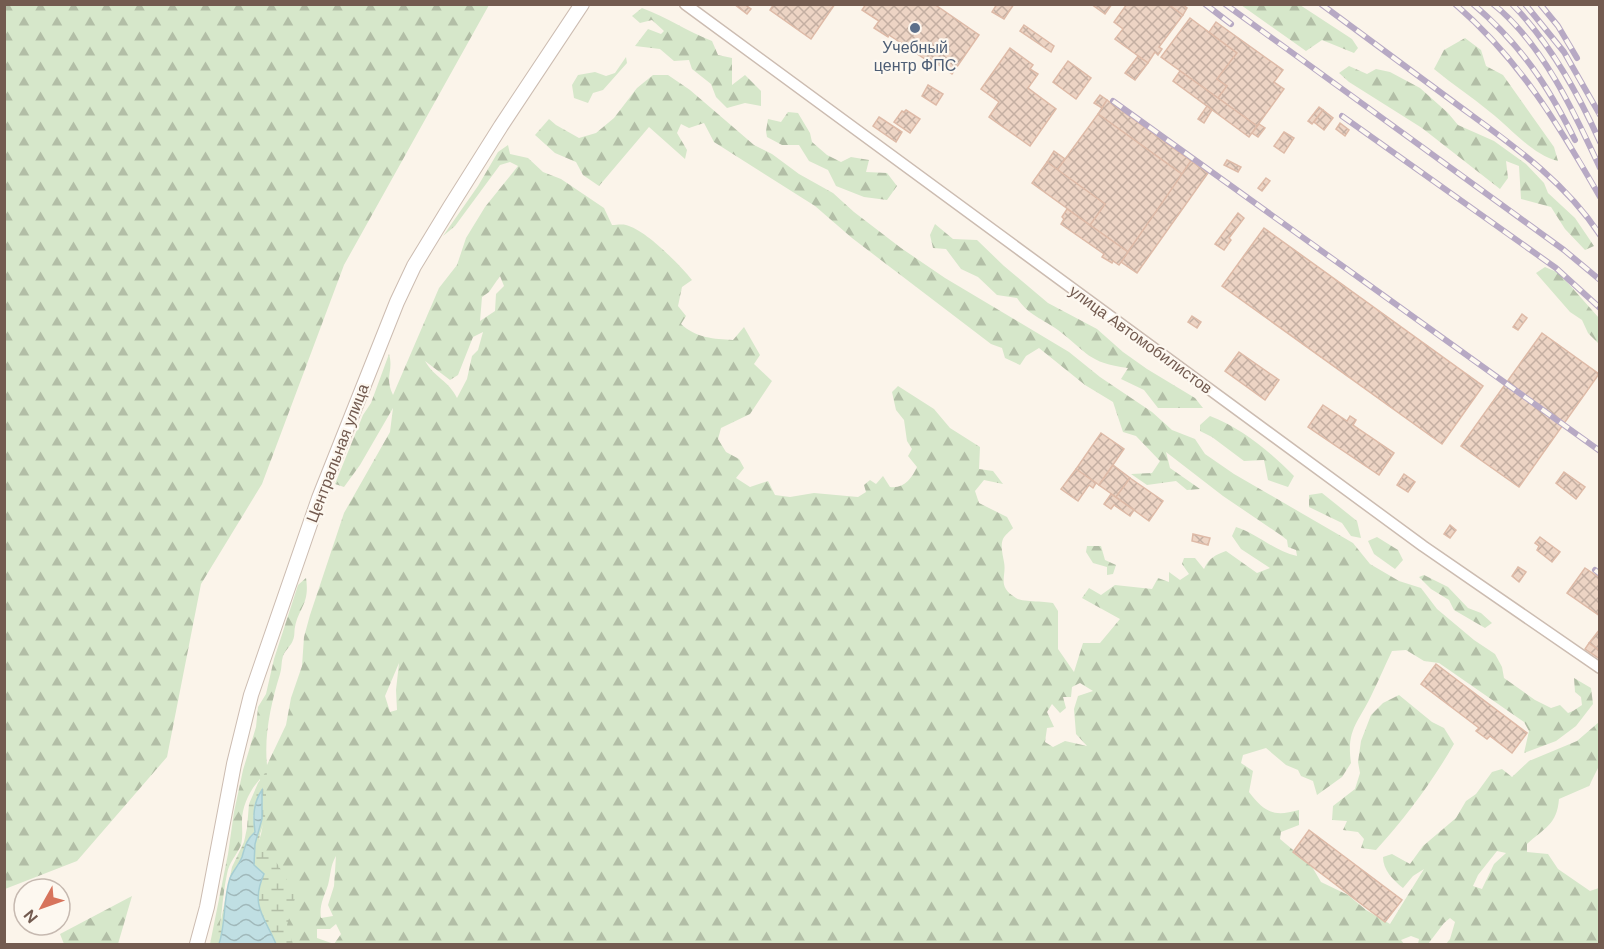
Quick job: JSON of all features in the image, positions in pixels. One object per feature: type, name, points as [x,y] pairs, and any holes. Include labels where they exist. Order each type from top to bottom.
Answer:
[{"type":"street","name":"Центральная улица","points":[[197,945],[207,907],[234,764],[250,695],[319,498],[396,302],[414,266],[450,207],[582,4]]},
{"type":"street","name":"улица Автомобилистов","points":[[685,4],[1423,546],[1599,668]]},
{"type":"green space","points":[[5,4],[489,5],[344,265],[262,484],[201,584],[167,757],[77,861],[36,877],[12,877],[12,886],[5,889]]},
{"type":"green space","points":[[1241,5],[1300,5],[1352,39],[1358,48],[1354,53],[1322,40],[1306,51]]},
{"type":"green space","points":[[642,8],[712,41],[718,55],[732,58],[732,85],[745,75],[761,91],[761,106],[745,103],[727,108],[716,97],[711,84],[692,69],[689,60],[674,61],[660,49],[635,46],[648,29],[661,34],[664,31],[652,20],[640,23],[632,16]]},
{"type":"green space","points":[[1465,38],[1481,50],[1486,66],[1503,75],[1554,147],[1558,161],[1539,153],[1434,69],[1444,50]]},
{"type":"green space","points":[[626,57],[627,63],[603,90],[593,93],[588,103],[574,98],[572,85],[578,75],[595,72],[606,76],[615,73]]},
{"type":"green space","points":[[1349,66],[1367,74],[1376,69],[1390,72],[1420,88],[1458,125],[1494,141],[1526,164],[1544,183],[1548,193],[1575,218],[1594,246],[1585,250],[1565,229],[1551,207],[1521,199],[1519,166],[1506,161],[1508,178],[1500,189],[1422,128],[1349,82],[1339,73]]},
{"type":"green space","points":[[653,75],[668,75],[690,90],[754,145],[833,193],[901,248],[945,278],[1069,352],[1100,377],[1152,412],[1172,430],[1195,439],[1205,454],[1234,474],[1353,543],[1370,564],[1399,581],[1421,588],[1437,609],[1474,640],[1495,654],[1502,667],[1504,678],[1535,700],[1551,708],[1560,705],[1568,713],[1582,705],[1581,697],[1575,692],[1574,678],[1591,688],[1593,704],[1576,726],[1556,741],[1524,753],[1529,731],[1524,722],[1439,663],[1424,661],[1406,650],[1392,651],[1355,726],[1350,742],[1351,763],[1342,777],[1317,795],[1313,781],[1301,776],[1298,770],[1286,765],[1266,748],[1243,755],[1241,763],[1253,771],[1249,792],[1260,805],[1276,813],[1299,810],[1299,825],[1281,832],[1280,839],[1311,865],[1321,882],[1348,895],[1366,910],[1390,924],[1424,869],[1413,876],[1403,888],[1392,878],[1383,862],[1383,857],[1392,854],[1410,864],[1423,846],[1456,818],[1466,801],[1476,794],[1492,772],[1502,769],[1512,777],[1529,761],[1577,741],[1599,722],[1599,766],[1589,786],[1559,799],[1556,815],[1544,830],[1527,844],[1527,852],[1548,854],[1558,869],[1590,891],[1599,888],[1599,944],[1446,944],[1450,939],[1455,922],[1450,918],[1428,944],[1418,944],[1419,939],[1411,936],[1401,940],[1404,944],[334,944],[239,944],[248,857],[255,849],[262,830],[260,779],[245,804],[242,815],[241,845],[228,870],[217,944],[210,944],[234,812],[243,770],[256,727],[258,707],[266,694],[274,659],[298,585],[306,578],[307,594],[297,620],[294,638],[283,656],[271,708],[266,742],[267,765],[286,725],[291,698],[302,666],[304,637],[310,615],[344,513],[390,432],[393,408],[360,465],[344,487],[335,484],[363,415],[371,403],[389,354],[389,383],[393,395],[439,288],[457,265],[466,238],[485,207],[518,166],[510,162],[500,165],[455,226],[443,236],[478,186],[498,152],[508,145],[510,154],[528,158],[543,172],[561,179],[604,208],[612,225],[626,225],[634,228],[662,249],[679,266],[692,280],[682,287],[678,306],[686,316],[681,324],[687,329],[706,337],[733,340],[744,327],[760,355],[754,364],[772,381],[750,414],[721,428],[718,439],[726,452],[739,459],[744,468],[736,478],[750,487],[768,481],[775,495],[790,497],[814,493],[858,497],[866,492],[864,485],[870,480],[876,484],[883,476],[890,487],[903,484],[910,479],[917,467],[908,456],[912,449],[907,441],[904,420],[896,410],[892,392],[898,386],[934,409],[950,428],[980,447],[979,469],[993,471],[1003,484],[984,480],[975,491],[979,503],[1007,517],[1013,528],[1002,542],[1005,567],[1004,585],[1010,594],[1019,599],[1053,603],[1058,611],[1058,649],[1074,672],[1083,643],[1100,643],[1120,619],[1082,598],[1089,588],[1101,595],[1115,585],[1152,589],[1158,578],[1169,582],[1169,572],[1180,580],[1189,574],[1182,564],[1184,558],[1195,558],[1204,569],[1213,557],[1226,551],[1257,573],[1270,568],[1241,549],[1232,536],[1236,527],[1297,556],[1296,550],[1288,547],[1287,540],[1282,536],[1223,496],[1166,452],[1170,468],[1200,489],[1187,490],[1176,481],[1147,485],[1131,474],[1152,473],[1160,461],[1136,436],[1123,432],[1113,402],[1085,385],[1039,348],[1026,356],[1020,365],[1005,358],[1002,348],[991,344],[852,238],[815,206],[714,142],[704,123],[689,128],[681,124],[677,133],[687,150],[685,159],[649,127],[599,186],[583,175],[576,162],[555,153],[535,135],[549,119],[579,138],[596,133],[614,118],[637,88]],"holes":[[[500,276],[504,286],[496,294],[495,311],[480,321],[482,297],[489,292]],[[483,332],[478,350],[472,356],[467,379],[457,398],[450,387],[425,361],[450,380],[458,375],[473,337]],[[399,663],[396,690],[397,710],[390,712],[385,696]],[[1080,683],[1093,691],[1078,696],[1074,709],[1076,734],[1087,746],[1065,741],[1053,747],[1045,742],[1047,728],[1054,727],[1047,712],[1052,704],[1060,713],[1066,708],[1063,697],[1071,697],[1072,687]],[[1497,851],[1506,853],[1494,864],[1482,889],[1473,886],[1478,875]],[[336,856],[334,886],[328,905],[333,916],[321,918],[321,905]],[[336,924],[341,934],[334,944],[317,938],[317,929],[330,929]]]},
{"type":"green space","points":[[788,112],[798,113],[810,133],[812,142],[827,155],[841,162],[851,157],[869,160],[866,172],[887,173],[897,186],[887,200],[864,197],[836,186],[828,170],[809,161],[799,145],[782,145],[767,137],[768,119],[781,122]]},
{"type":"green space","points":[[935,224],[953,239],[977,240],[1048,303],[1097,329],[1147,369],[1195,398],[1203,408],[1158,408],[1144,390],[1121,379],[1128,368],[1096,360],[1058,330],[1031,313],[1017,298],[997,295],[978,277],[961,269],[946,249],[933,248],[930,235]]},
{"type":"green space","points":[[1545,267],[1559,273],[1599,318],[1599,344],[1588,333],[1582,320],[1570,312],[1536,273]]},
{"type":"green space","points":[[1210,416],[1244,434],[1275,458],[1294,476],[1288,487],[1268,480],[1264,460],[1244,461],[1212,437],[1200,431],[1200,425]]},
{"type":"green space","points":[[1322,493],[1357,521],[1361,538],[1351,536],[1342,523],[1309,507],[1309,495]]},
{"type":"green space","points":[[1377,537],[1398,550],[1403,560],[1395,569],[1374,554],[1368,541]]},
{"type":"green space","points":[[1087,546],[1101,546],[1105,560],[1116,565],[1113,574],[1107,575],[1107,567],[1093,563],[1086,552]]},
{"type":"green space","points":[[1424,575],[1448,587],[1468,608],[1481,613],[1492,623],[1485,628],[1454,610],[1449,600],[1431,589],[1419,577]]},
{"type":"green space","points":[[1399,695],[1432,722],[1444,728],[1454,744],[1418,799],[1376,850],[1361,848],[1364,839],[1358,832],[1343,830],[1347,821],[1332,820],[1333,806],[1355,789],[1360,773],[1358,762],[1361,741],[1371,715],[1383,703]]},
{"type":"green space","points":[[267,770],[265,819],[258,847],[275,860],[296,895],[287,925],[293,944],[276,944],[260,911],[258,894],[264,874],[254,865],[255,844],[262,819],[253,815],[255,832],[248,841],[229,883],[232,867],[244,842],[249,804],[258,783]]},
{"type":"green space","points":[[227,893],[223,928],[219,944],[216,944]]},
{"type":"green space","points":[[132,896],[118,944],[64,944],[61,937],[72,937],[72,928]]},
{"type":"water","points":[[262,790],[262,819],[255,844],[254,865],[264,874],[258,902],[276,944],[219,944],[230,878],[241,860],[248,841],[255,832],[254,810]]},
{"type":"building","points":[[734,4],[744,4],[751,9],[747,14]]},
{"type":"building","points":[[774,4],[835,4],[811,39],[770,10]]},
{"type":"building","points":[[866,4],[934,4],[979,35],[952,74],[874,28],[879,21],[862,10]]},
{"type":"building","points":[[997,4],[1014,4],[1004,19],[992,12]]},
{"type":"building","points":[[1091,4],[1112,4],[1105,14]]},
{"type":"building","points":[[1127,4],[1168,4],[1183,15],[1159,47],[1162,49],[1158,55],[1155,52],[1148,63],[1115,39],[1123,29],[1114,22]]},
{"type":"building","points":[[1168,4],[1182,4],[1187,8],[1183,15]]},
{"type":"building","points":[[1190,18],[1237,53],[1217,79],[1227,86],[1218,98],[1161,57]]},
{"type":"building","points":[[1216,22],[1283,70],[1274,82],[1284,89],[1257,126],[1218,98],[1227,86],[1217,79],[1237,53],[1209,32]]},
{"type":"building","points":[[1024,25],[1054,46],[1051,52],[1020,31]]},
{"type":"building","points":[[1010,48],[1033,65],[1030,69],[1038,74],[1028,88],[1056,109],[1030,146],[989,117],[999,102],[981,89]]},
{"type":"building","points":[[1138,56],[1148,63],[1135,80],[1125,73]]},
{"type":"building","points":[[1068,61],[1091,78],[1076,99],[1053,82]]},
{"type":"building","points":[[1180,71],[1257,126],[1249,137],[1173,81]]},
{"type":"building","points":[[928,85],[943,94],[936,105],[922,96]]},
{"type":"building","points":[[1100,95],[1107,100],[1102,108],[1094,103]]},
{"type":"building","points":[[1107,100],[1191,161],[1182,174],[1098,114]]},
{"type":"building","points":[[1207,106],[1212,110],[1204,123],[1198,119]]},
{"type":"building","points":[[1319,107],[1323,110],[1312,124],[1308,121]]},
{"type":"building","points":[[906,110],[920,119],[910,133],[894,122],[902,111]]},
{"type":"building","points":[[1323,110],[1333,118],[1324,130],[1314,122]]},
{"type":"building","points":[[1098,114],[1183,175],[1128,252],[1090,225],[1105,204],[1057,170]]},
{"type":"building","points":[[879,117],[902,132],[896,142],[873,126]]},
{"type":"building","points":[[1340,123],[1349,130],[1345,136],[1336,129]]},
{"type":"building","points":[[1259,124],[1265,128],[1258,137],[1252,133]]},
{"type":"building","points":[[1284,132],[1294,138],[1284,153],[1274,146]]},
{"type":"building","points":[[1054,151],[1065,159],[1057,170],[1047,162]]},
{"type":"building","points":[[1227,160],[1241,167],[1238,172],[1224,165]]},
{"type":"building","points":[[1191,161],[1208,173],[1137,273],[1121,262]]},
{"type":"building","points":[[1047,162],[1105,204],[1090,225],[1032,183]]},
{"type":"building","points":[[1266,178],[1270,181],[1262,191],[1258,188]]},
{"type":"building","points":[[1067,209],[1128,252],[1119,265],[1102,257],[1104,254],[1061,224]]},
{"type":"building","points":[[1238,213],[1244,218],[1229,238],[1231,240],[1224,250],[1215,244]]},
{"type":"building","points":[[1264,228],[1483,386],[1442,444],[1222,286]]},
{"type":"building","points":[[1522,314],[1527,318],[1518,330],[1513,327]]},
{"type":"building","points":[[1192,316],[1201,322],[1197,328],[1188,322]]},
{"type":"building","points":[[1542,333],[1599,374],[1519,487],[1461,446]]},
{"type":"building","points":[[1239,352],[1279,380],[1265,400],[1225,371]]},
{"type":"building","points":[[1323,405],[1347,421],[1350,416],[1356,420],[1353,425],[1394,453],[1379,475],[1308,427]]},
{"type":"building","points":[[1101,433],[1124,449],[1099,485],[1076,469]]},
{"type":"building","points":[[1113,465],[1130,478],[1116,497],[1099,485]]},
{"type":"building","points":[[1076,469],[1096,483],[1093,488],[1089,485],[1078,501],[1061,489]]},
{"type":"building","points":[[1564,472],[1585,487],[1576,499],[1556,483]]},
{"type":"building","points":[[1404,474],[1415,482],[1408,492],[1397,485]]},
{"type":"building","points":[[1130,478],[1163,501],[1149,521],[1116,497]]},
{"type":"building","points":[[1111,494],[1134,510],[1130,516],[1114,505],[1111,509],[1104,504]]},
{"type":"building","points":[[1450,525],[1456,530],[1450,538],[1444,534]]},
{"type":"building","points":[[1193,534],[1210,538],[1208,545],[1192,541]]},
{"type":"building","points":[[1540,537],[1560,552],[1552,562],[1537,550],[1539,546],[1535,543]]},
{"type":"building","points":[[1518,567],[1526,572],[1519,582],[1512,576]]},
{"type":"building","points":[[1585,568],[1600,578],[1600,616],[1567,593]]},
{"type":"building","points":[[1600,629],[1600,651],[1589,643]]},
{"type":"building","points":[[1589,643],[1600,651],[1600,659],[1585,649]]},
{"type":"building","points":[[1436,664],[1527,733],[1512,753],[1490,736],[1487,739],[1476,731],[1479,728],[1421,684]]},
{"type":"building","points":[[1309,830],[1402,900],[1385,922],[1293,852]]},
{"type":"railway","points":[[1205,4],[1231,24]]},
{"type":"railway","points":[[1225,4],[1564,250],[1600,280]]},
{"type":"railway","points":[[1321,4],[1534,163],[1569,196],[1600,235]]},
{"type":"railway","points":[[1455,4],[1478,25],[1518,70],[1553,119],[1600,197]]},
{"type":"railway","points":[[1473,4],[1490,19],[1532,66],[1575,140]]},
{"type":"railway","points":[[1493,4],[1527,39],[1556,80],[1600,168]]},
{"type":"railway","points":[[1512,4],[1539,35],[1562,69],[1600,142]]},
{"type":"railway","points":[[1525,4],[1564,52],[1600,115]]},
{"type":"railway","points":[[1540,4],[1558,26],[1577,58]]},
{"type":"railway","points":[[1113,101],[1600,451]]},
{"type":"railway","points":[[1342,116],[1556,268],[1600,308]]},
{"type":"railway","points":[[1595,570],[1600,574]]},
{"type":"place","name":"Учебный центр ФПС","points":[[915,28]]}]
